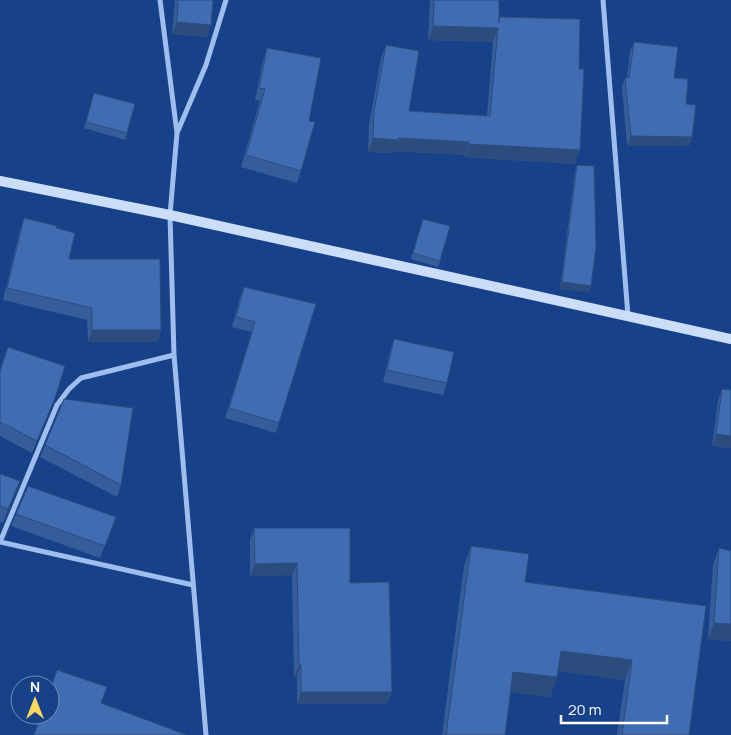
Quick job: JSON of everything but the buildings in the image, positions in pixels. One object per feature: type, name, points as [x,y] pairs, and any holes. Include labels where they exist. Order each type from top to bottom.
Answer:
[{"type":"main road","points":[[0,181],[170,214],[731,339]]},
{"type":"street","points":[[160,0],[177,133],[170,214],[174,355],[206,735]]},
{"type":"street","points":[[177,133],[206,65],[226,0]]},
{"type":"street","points":[[603,0],[628,316]]},
{"type":"street","points":[[174,355],[81,378],[69,389],[57,405],[0,542],[193,585]]}]
